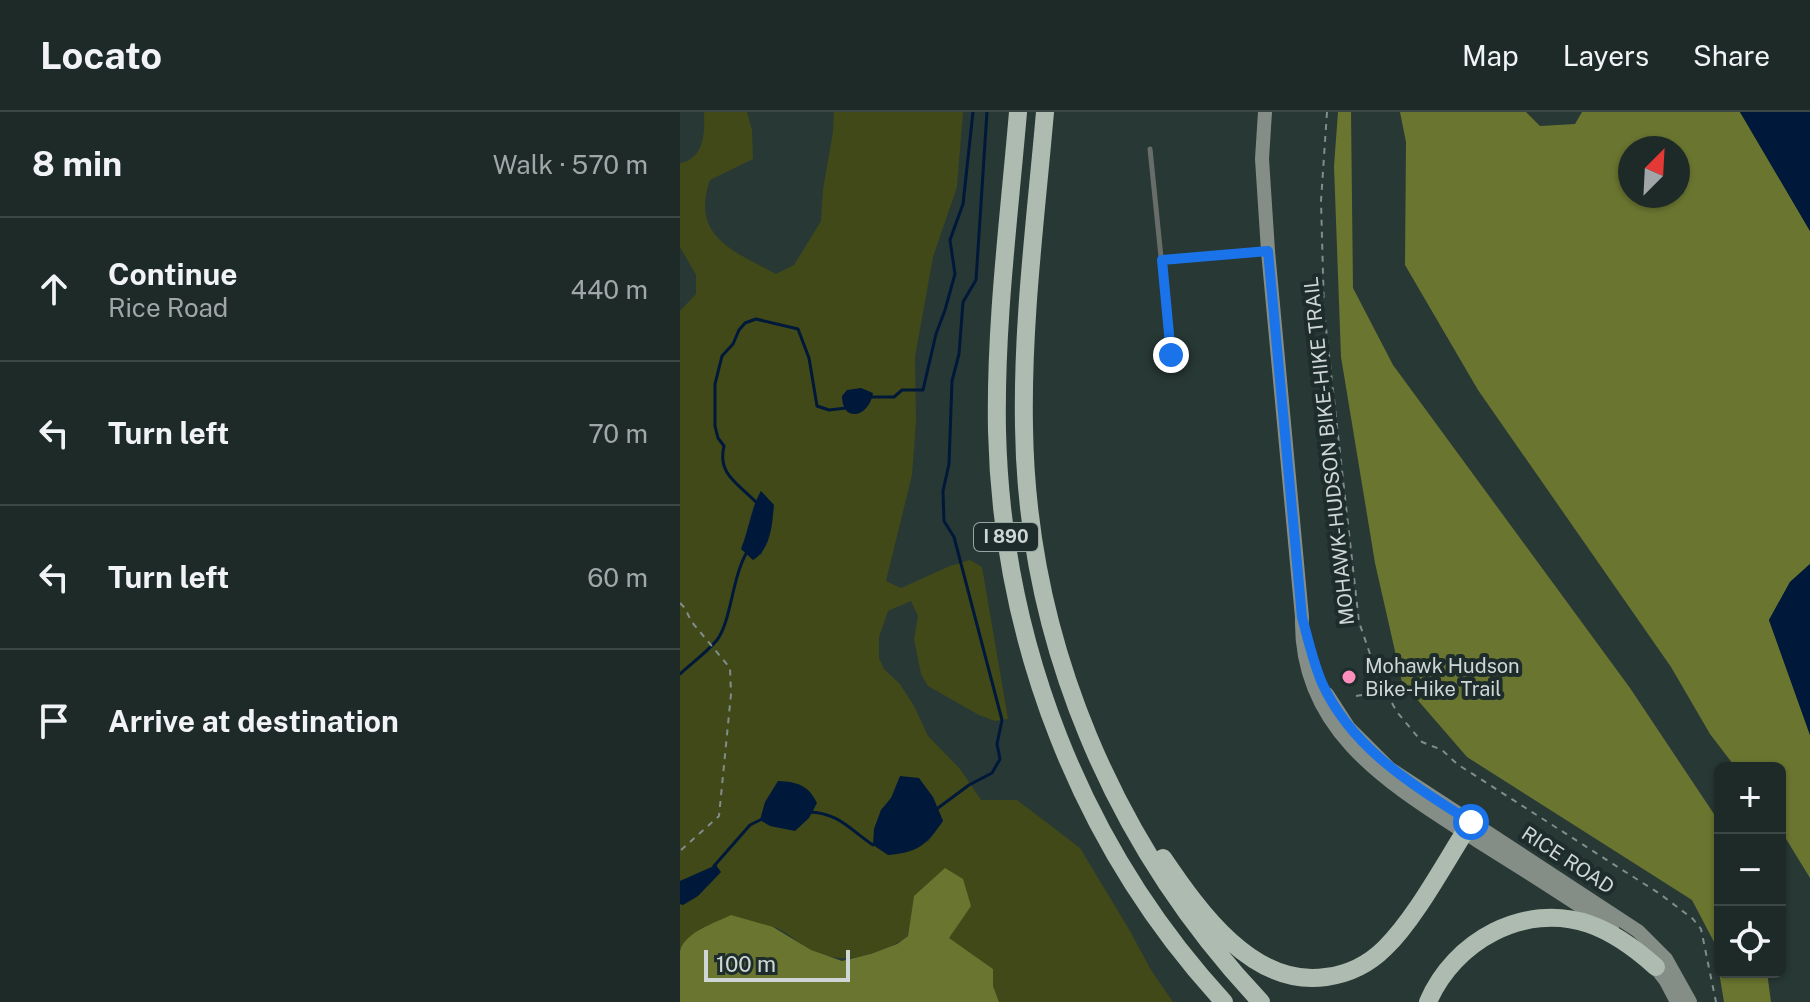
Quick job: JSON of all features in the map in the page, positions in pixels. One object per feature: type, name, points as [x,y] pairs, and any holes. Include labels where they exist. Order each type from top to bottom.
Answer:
[{"type":"highway","name":"I 890","points":[[1018,112],[997,393],[1000,488],[1011,573],[1037,677],[1076,779],[1126,872],[1179,948],[1224,1002]]},
{"type":"highway","name":"I 890","points":[[1045,112],[1025,356],[1025,462],[1031,532],[1053,635],[1073,701],[1174,881]]},
{"type":"highway","points":[[1174,881],[1237,947],[1262,966],[1289,976],[1333,976],[1361,967],[1394,939],[1468,827]]},
{"type":"highway","points":[[1174,881],[1183,909],[1261,1002]]},
{"type":"highway","points":[[1428,1002],[1446,969],[1468,947],[1494,931],[1525,920],[1557,918],[1588,924],[1629,945],[1656,967]]},
{"type":"highway","points":[[1179,948],[1217,1002]]},
{"type":"street","name":"RICE ROAD","points":[[1265,112],[1262,159],[1268,251],[1302,617],[1322,683],[1349,728],[1389,768],[1645,953],[1677,1002]]},
{"type":"street","name":"RICE ROAD","points":[[1468,827],[1638,931],[1666,959],[1690,1002]]},
{"type":"lane","points":[[1150,149],[1171,355]]},
{"type":"lane","points":[[1162,260],[1268,251]]},
{"type":"path","name":"MOHAWK-HUDSON BIKE-HIKE TRAIL","points":[[1327,112],[1321,201],[1324,310],[1359,622],[1379,680],[1397,712],[1422,742],[1442,750],[1457,764],[1660,894],[1693,919],[1701,929],[1716,1002]]},
{"type":"path","points":[[680,603],[730,668],[730,708],[719,816],[680,851]]},
{"type":"path","points":[[1356,696],[1369,694],[1379,680]]},
{"type":"green space","points":[[704,112],[747,112],[752,130],[753,159],[710,180],[705,199],[711,229],[731,249],[776,274],[794,265],[821,221],[834,112],[963,112],[957,187],[933,257],[915,357],[916,421],[912,475],[886,581],[901,588],[970,560],[982,567],[1008,719],[995,721],[979,715],[928,686],[921,674],[914,639],[918,616],[911,601],[888,611],[879,637],[879,658],[884,669],[900,684],[914,706],[928,736],[960,769],[981,800],[1017,800],[1080,848],[1173,1002],[999,1002],[993,986],[993,969],[948,938],[914,896],[908,936],[885,949],[860,957],[823,955],[773,927],[688,940],[680,950],[680,904],[683,905],[721,872],[696,875],[680,881],[680,311],[696,294],[696,275],[680,247],[680,163],[688,161],[698,151],[703,136]],"holes":[[[761,491],[762,555],[741,549]],[[933,797],[943,821],[928,842],[874,829],[881,810],[891,798]]]},
{"type":"green space","points":[[1338,112],[1351,112],[1353,288],[1393,365],[1630,688],[1714,814],[1714,942],[1692,900],[1467,757],[1402,682],[1375,563],[1341,357],[1334,166]]},
{"type":"green space","points":[[1400,112],[1526,112],[1540,126],[1575,124],[1582,112],[1740,112],[1810,231],[1810,564],[1790,582],[1769,620],[1810,735],[1810,878],[1786,839],[1786,762],[1731,762],[1710,734],[1671,667],[1478,390],[1405,265],[1406,142]]},
{"type":"green space","points":[[945,868],[963,879],[971,906],[949,938],[993,969],[993,986],[999,1002],[680,1002],[680,951],[688,938],[709,925],[731,915],[773,927],[811,950],[842,961],[871,954],[908,936],[914,896]]},
{"type":"green space","points":[[1720,978],[1768,978],[1771,1002],[1724,1002]]},
{"type":"water","points":[[1740,112],[1810,112],[1810,231]]},
{"type":"water","points":[[861,388],[873,393],[871,401],[861,412],[851,414],[843,405],[842,396],[847,390]]},
{"type":"water","points":[[761,491],[774,505],[770,536],[764,550],[753,560],[741,549]]},
{"type":"water","points":[[1810,564],[1810,735],[1769,620],[1790,582]]},
{"type":"water","points":[[900,776],[919,778],[933,797],[943,821],[920,846],[888,855],[873,845],[874,829]]},
{"type":"water","points":[[778,781],[802,786],[817,803],[809,818],[795,831],[770,826],[760,820],[765,802]]},
{"type":"water","points":[[716,865],[721,872],[698,896],[680,904],[680,881]]},
{"type":"waterway","points":[[871,397],[894,397],[902,390],[923,390],[955,274],[950,240],[963,204],[973,112]]},
{"type":"waterway","points":[[934,811],[969,785],[992,773],[1000,759],[997,744],[1002,720],[954,537],[944,521],[943,491],[949,464],[952,381],[959,354],[963,302],[976,280],[987,112]]},
{"type":"waterway","points":[[756,502],[727,472],[724,446],[715,426],[715,384],[722,356],[745,323],[756,319],[798,329],[809,358],[817,406],[829,410],[846,408]]},
{"type":"waterway","points":[[680,674],[709,649],[722,632],[747,552]]},
{"type":"waterway","points":[[809,812],[828,815],[873,845],[875,843]]},
{"type":"waterway","points":[[714,866],[750,825],[762,819]]},
{"type":"place","name":"Mohawk Hudson Bike-Hike Trail","points":[[1349,677]]},
{"type":"route","points":[[1171,355],[1162,260],[1268,251],[1302,617],[1316,668],[1338,712],[1375,755],[1406,780],[1471,822]]}]
